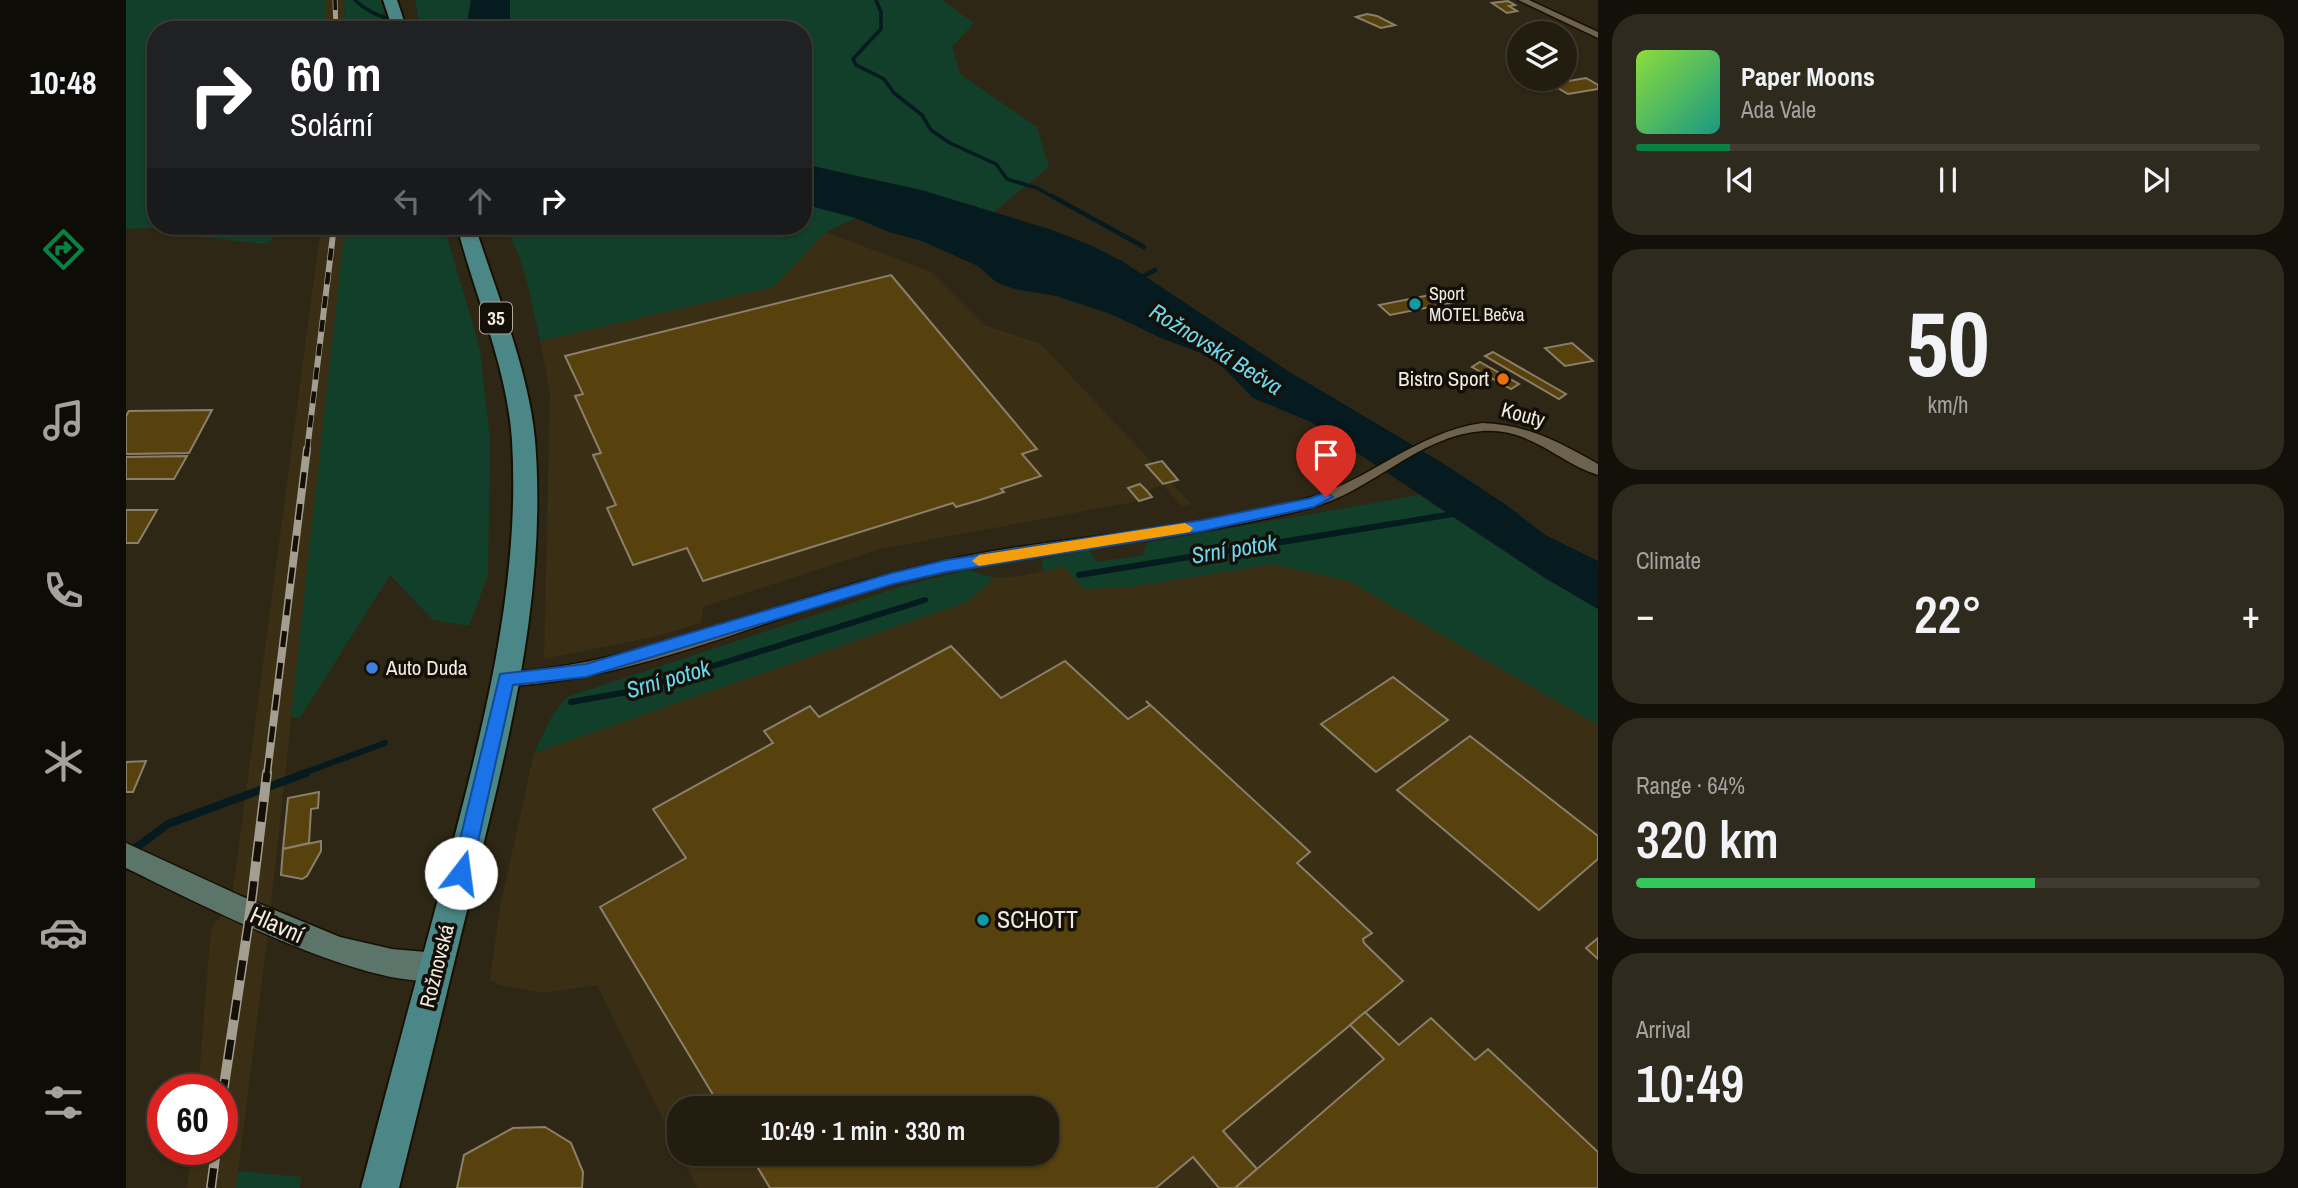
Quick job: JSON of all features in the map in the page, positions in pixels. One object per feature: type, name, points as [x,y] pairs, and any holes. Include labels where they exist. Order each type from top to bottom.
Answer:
[{"type":"main road","points":[[390,0],[397,21]]},
{"type":"main road","name":"Rožnovská","points":[[380,1188],[489,761],[506,679],[517,606],[525,500],[525,457],[519,411],[507,357],[469,235]]},
{"type":"street","points":[[1522,0],[1598,35]]},
{"type":"street","name":"Kouty","points":[[506,679],[531,679],[586,671],[892,579],[946,566],[1232,520],[1314,502],[1434,442],[1473,427],[1510,429],[1547,442],[1598,470]]},
{"type":"street","name":"Hlavní","points":[[130,857],[231,905],[339,950],[392,964],[437,967]]},
{"type":"shaded area","points":[[326,0],[344,0],[345,21],[326,21]]},
{"type":"shaded area","points":[[826,232],[931,272],[984,325],[1041,344],[1191,504],[1182,506],[1163,485],[1147,491],[1140,484],[1128,489],[1139,501],[880,549],[703,607],[701,623],[653,637],[544,659],[550,393],[540,341],[773,287]]},
{"type":"shaded area","points":[[320,235],[344,235],[267,941],[236,1188],[187,1188],[190,1165],[238,1165],[238,1074],[199,1074],[211,928],[231,905]]},
{"type":"shaded area","points":[[1273,564],[1349,581],[1598,725],[1598,1188],[697,1188],[686,1166],[1059,1166],[1059,1096],[667,1096],[667,1128],[597,985],[543,993],[499,985],[490,980],[500,907],[534,753],[968,601],[994,578],[1022,576],[1063,566],[1084,589],[1130,587]]},
{"type":"green space","points":[[126,0],[326,0],[326,21],[147,21],[147,228],[126,229]]},
{"type":"green space","points":[[344,0],[384,0],[388,10],[382,14],[384,21],[345,21]]},
{"type":"green space","points":[[415,0],[471,0],[468,21],[419,21]]},
{"type":"green space","points":[[510,0],[942,0],[974,23],[952,47],[960,74],[1037,127],[1049,167],[994,212],[921,190],[812,166],[812,21],[510,21]]},
{"type":"green space","points":[[812,206],[856,218],[826,232],[773,287],[540,341],[523,267],[509,235],[812,235]]},
{"type":"green space","points":[[177,235],[277,235],[267,244]]},
{"type":"green space","points":[[344,235],[447,235],[480,350],[490,440],[488,575],[469,626],[433,620],[390,575],[300,718],[291,717]]},
{"type":"green space","points":[[1419,495],[1545,578],[1598,609],[1598,725],[1349,581],[1273,564],[1130,587],[1084,589],[1063,566],[1044,571],[1041,564],[1044,559],[1089,550],[1097,562],[1143,555],[1146,543]]},
{"type":"green space","points":[[968,570],[994,578],[969,601],[534,753],[553,714],[567,697],[906,585]]},
{"type":"green space","points":[[238,1171],[301,1177],[300,1188],[236,1188]]},
{"type":"water","points":[[471,0],[510,0],[510,21],[468,21]]},
{"type":"water","name":"Rožnovská Bečva","points":[[812,166],[921,190],[1052,230],[1122,261],[1288,371],[1441,462],[1505,504],[1545,535],[1598,561],[1598,609],[1545,578],[1311,422],[1253,398],[1214,358],[1161,338],[1111,314],[1056,296],[1014,289],[996,282],[978,266],[922,241],[889,232],[856,218],[812,206]]},
{"type":"building","points":[[1508,1],[1515,5],[1509,6],[1517,11],[1507,13],[1492,3]]},
{"type":"building","points":[[1367,14],[1395,25],[1381,28],[1356,17]]},
{"type":"building","points":[[1586,78],[1598,85],[1598,89],[1568,94],[1563,91],[1577,91],[1577,80]]},
{"type":"building","points":[[891,275],[1037,449],[1022,454],[1041,476],[1001,489],[1004,492],[983,499],[956,507],[953,503],[703,581],[687,548],[633,565],[607,508],[616,505],[593,455],[601,453],[575,396],[583,394],[565,356]]},
{"type":"building","name":"Sport MOTEL Bečva","points":[[1440,293],[1451,303],[1390,315],[1379,305]]},
{"type":"building","points":[[1572,343],[1593,361],[1565,366],[1545,348]]},
{"type":"building","points":[[1493,352],[1566,394],[1559,399],[1485,356]]},
{"type":"building","name":"Bistro Sport","points":[[1480,362],[1519,384],[1511,389],[1472,367]]},
{"type":"building","points":[[212,410],[189,453],[126,454],[126,416],[129,411]]},
{"type":"building","points":[[187,456],[174,479],[126,479],[126,457]]},
{"type":"building","points":[[1162,461],[1178,480],[1163,484],[1146,465]]},
{"type":"building","points":[[1140,484],[1152,497],[1139,501],[1128,488]]},
{"type":"building","points":[[126,510],[157,510],[138,543],[126,543]]},
{"type":"building","name":"SCHOTT","points":[[951,646],[1001,698],[1065,661],[1128,719],[1150,705],[1146,701],[1310,852],[1297,863],[1372,933],[1363,939],[1364,943],[1403,981],[1223,1131],[1257,1169],[1235,1188],[1219,1188],[1193,1157],[1156,1188],[770,1188],[757,1166],[1059,1166],[1059,1096],[714,1096],[600,907],[686,858],[653,809],[773,743],[764,731],[810,706],[819,717]]},
{"type":"building","points":[[1393,677],[1448,720],[1376,772],[1321,724]]},
{"type":"building","points":[[1470,736],[1598,836],[1598,859],[1539,910],[1397,790]]},
{"type":"building","points":[[146,761],[133,792],[126,792],[126,762]]},
{"type":"building","points":[[319,792],[318,808],[311,809],[309,843],[283,849],[288,798]]},
{"type":"building","points":[[321,841],[321,851],[307,876],[302,879],[281,875],[283,849]]},
{"type":"building","points":[[1598,938],[1598,959],[1586,948]]},
{"type":"building","points":[[1365,1012],[1399,1045],[1431,1018],[1475,1060],[1488,1049],[1598,1152],[1598,1188],[1235,1188],[1384,1059],[1350,1025]]},
{"type":"building","points":[[545,1127],[571,1143],[583,1172],[582,1188],[457,1188],[464,1155],[513,1128]]},
{"type":"waterway","points":[[355,0],[366,9],[397,21]]},
{"type":"waterway","points":[[876,0],[881,12],[881,29],[853,59],[856,65],[884,79],[894,93],[922,115],[931,130],[950,143],[996,164],[1007,179],[1037,188],[1055,198]]},
{"type":"waterway","points":[[1052,196],[1144,247]]},
{"type":"waterway","points":[[1138,279],[1155,270]]},
{"type":"waterway","name":"Srní potok","points":[[1079,575],[1453,514]]},
{"type":"waterway","name":"Srní potok","points":[[571,702],[633,691],[925,600]]},
{"type":"waterway","name":"Srní potok","points":[[301,774],[385,743]]},
{"type":"waterway","name":"Srní potok","points":[[126,855],[168,824],[306,773]]},
{"type":"railway","points":[[335,0],[336,21]]},
{"type":"railway","points":[[307,451],[333,235]]},
{"type":"railway","points":[[267,774],[307,449]]},
{"type":"railway","points":[[226,1074],[250,913],[267,773]]},
{"type":"railway","points":[[211,1188],[214,1165]]},
{"type":"slow traffic","points":[[979,561],[1185,528]]},
{"type":"place","name":"Sport MOTEL Bečva","points":[[1415,304]]},
{"type":"place","name":"Bistro Sport","points":[[1503,379]]},
{"type":"place","name":"Auto Duda","points":[[372,668]]},
{"type":"place","name":"SCHOTT","points":[[983,920]]},
{"type":"route","points":[[461,873],[506,679],[531,679],[586,671],[892,579],[946,566],[1203,525],[1314,502],[1326,497]]}]
